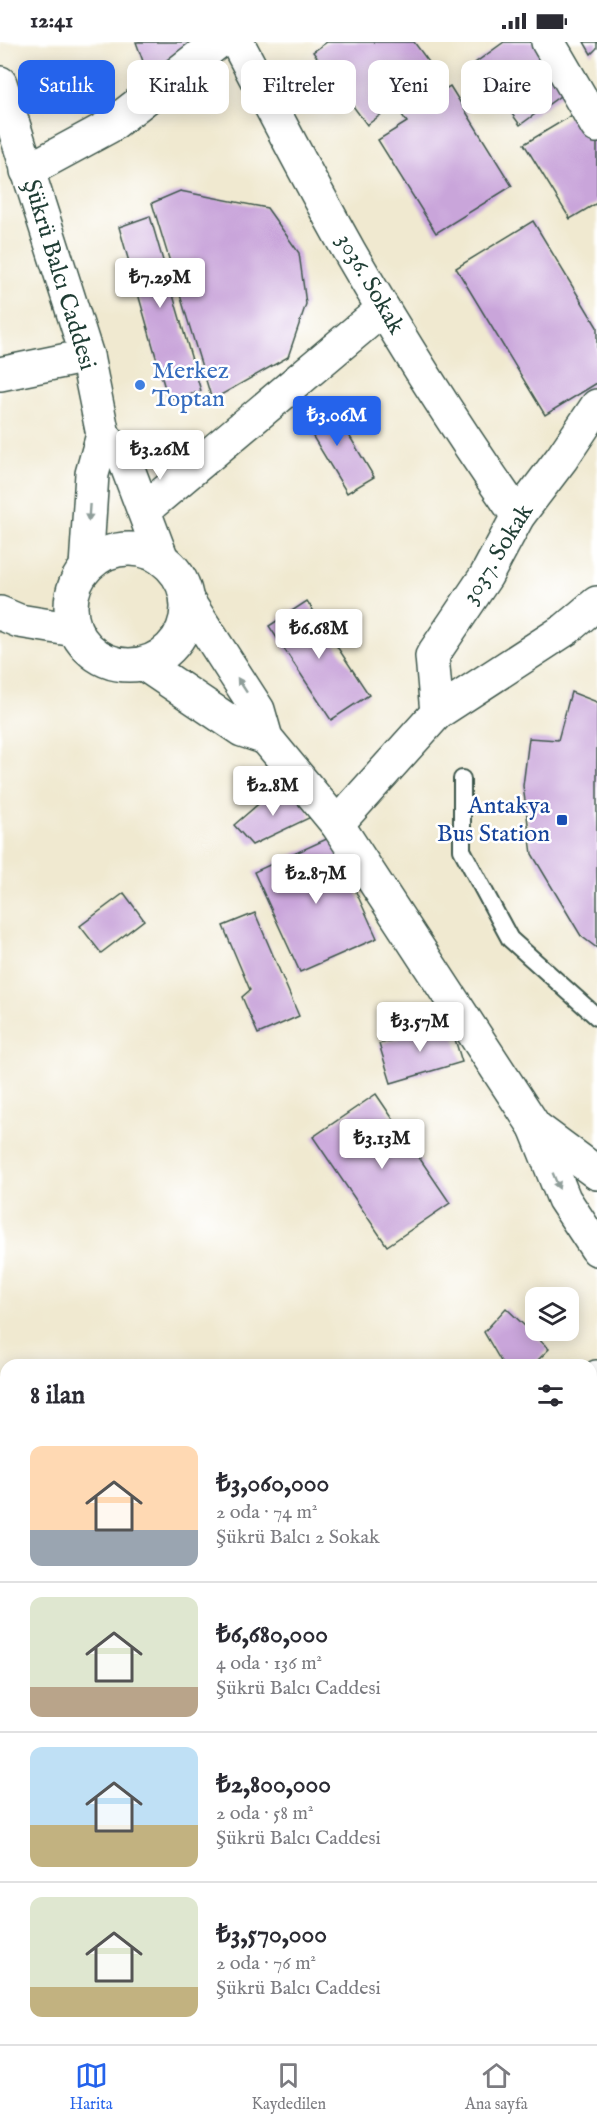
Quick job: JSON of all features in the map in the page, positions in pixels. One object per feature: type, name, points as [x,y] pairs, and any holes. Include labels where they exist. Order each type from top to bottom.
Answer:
[{"type":"main road","points":[[27,171],[110,126],[218,42]]},
{"type":"main road","name":"3036. Sokak","points":[[237,42],[348,249],[383,309],[488,474],[518,516]]},
{"type":"main road","points":[[548,42],[597,126]]},
{"type":"main road","name":"Şükrü Balcı Caddesi","points":[[0,83],[87,356],[103,435],[92,474],[86,567]]},
{"type":"main road","points":[[144,510],[383,309]]},
{"type":"main road","points":[[0,374],[87,356]]},
{"type":"main road","name":"3037. Sokak","points":[[437,713],[432,656],[486,576],[518,516],[562,458],[597,406]]},
{"type":"main road","name":"Şükrü Balcı Caddesi","points":[[103,435],[125,461],[162,559]]},
{"type":"main road","points":[[114,550],[147,551],[162,559],[175,570],[183,585],[187,600],[187,617],[182,633],[172,647],[159,657],[144,664],[127,666],[111,663],[95,656],[83,644],[75,630],[70,613],[71,597],[76,581],[86,567],[99,557],[114,550]]},
{"type":"main road","points":[[187,600],[258,710],[266,738],[337,824],[535,1127],[564,1199],[597,1249]]},
{"type":"main road","points":[[337,824],[437,713],[566,629],[597,603]]},
{"type":"main road","points":[[0,612],[19,621],[75,630]]},
{"type":"main road","points":[[144,664],[242,730],[266,738]]},
{"type":"main road","points":[[535,1127],[597,1173]]},
{"type":"lane","points":[[462,779],[462,850],[510,939],[597,1017]]},
{"type":"building","points":[[136,42],[209,42],[186,60],[143,60]]},
{"type":"building","points":[[327,42],[414,42],[427,60],[368,60],[368,114],[382,114],[367,125],[356,110],[356,60],[319,60],[313,52]]},
{"type":"building","points":[[504,42],[538,42],[551,60],[479,60]]},
{"type":"building","points":[[584,42],[597,42],[597,48],[591,54]]},
{"type":"building","points":[[552,62],[571,88],[552,102]]},
{"type":"building","points":[[449,87],[461,104],[461,114],[467,114],[512,186],[436,233],[378,140],[407,122],[402,115],[404,114],[449,114]]},
{"type":"building","points":[[579,111],[597,139],[597,203],[570,219],[524,144]]},
{"type":"building","points":[[512,114],[535,114],[520,125]]},
{"type":"building","points":[[180,191],[267,208],[299,253],[306,304],[288,357],[212,400],[152,203]]},
{"type":"building","points":[[150,216],[201,391],[168,399],[119,227]]},
{"type":"building","points":[[533,221],[597,327],[597,383],[545,415],[456,268]]},
{"type":"building","points":[[328,400],[374,477],[347,493],[301,417]]},
{"type":"building","points":[[307,601],[369,695],[331,720],[269,626]]},
{"type":"building","name":"Antakya Bus Station","points":[[571,692],[597,702],[597,948],[581,936],[532,854],[523,786],[529,738],[558,740]]},
{"type":"building","points":[[278,787],[289,799],[300,794],[311,817],[252,845],[234,825]]},
{"type":"building","points":[[331,837],[377,938],[300,972],[254,872]]},
{"type":"building","points":[[124,893],[144,920],[101,953],[80,926]]},
{"type":"building","points":[[255,913],[299,1016],[258,1034],[242,997],[250,990],[223,926]]},
{"type":"building","points":[[450,1023],[462,1062],[391,1083],[379,1044]]},
{"type":"building","points":[[376,1094],[450,1203],[387,1246],[313,1137]]},
{"type":"building","points":[[506,1308],[525,1326],[525,1341],[541,1341],[549,1349],[539,1359],[500,1359],[484,1332]]},
{"type":"place","name":"Merkez Toptan","points":[[140,385]]},
{"type":"place","name":"Antakya Bus Station","points":[[562,820]]}]
